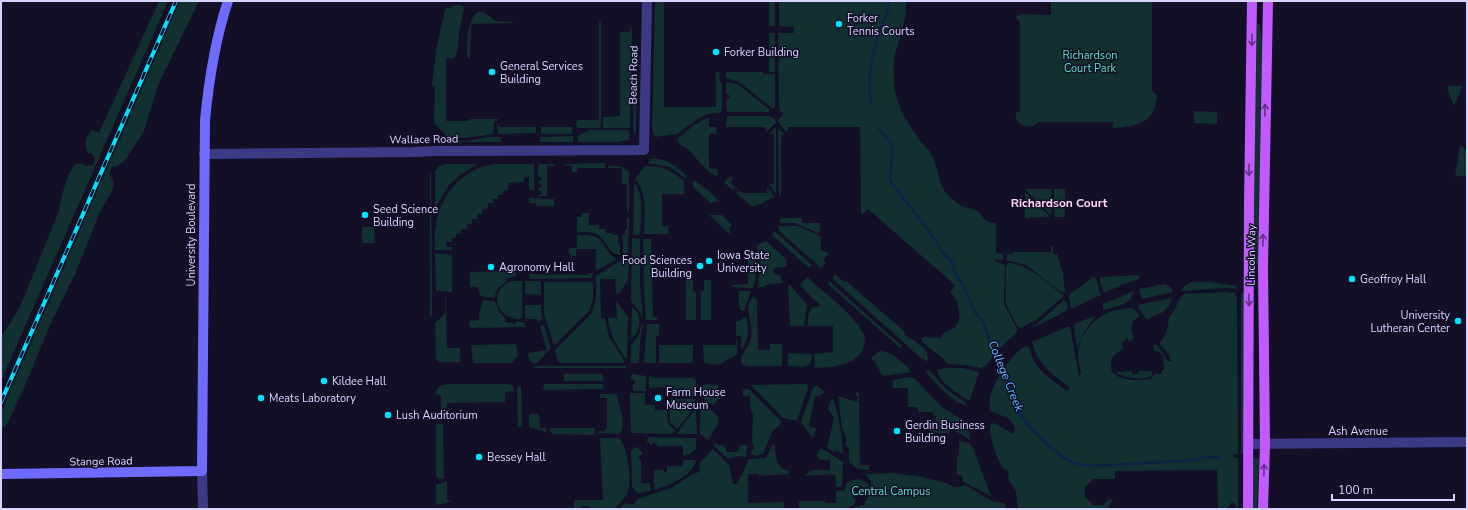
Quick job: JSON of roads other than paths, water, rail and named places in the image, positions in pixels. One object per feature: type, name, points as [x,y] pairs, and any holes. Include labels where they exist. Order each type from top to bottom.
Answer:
[{"type":"main road","name":"University Boulevard","points":[[202,471],[205,120],[209,79],[216,43],[228,1]]},
{"type":"main road","name":"Lincoln Way","points":[[1248,509],[1249,203],[1252,1]]},
{"type":"main road","name":"Lincoln Way","points":[[1263,509],[1265,444],[1263,267],[1268,1]]},
{"type":"main road","name":"Stange Road","points":[[1,474],[202,471]]},
{"type":"street","name":"Beach Road","points":[[644,150],[647,1]]},
{"type":"street","name":"Wallace Road","points":[[204,154],[413,152],[434,150],[644,150]]},
{"type":"street","name":"Ash Avenue","points":[[1249,444],[1467,442]]},
{"type":"street","points":[[202,471],[203,509]]},
{"type":"waterway","name":"College Creek","points":[[871,105],[871,66],[878,36],[888,11],[889,1]]},
{"type":"waterway","name":"College Creek","points":[[879,129],[889,140],[892,148],[890,181],[935,239],[941,251],[952,262],[955,273],[963,285],[974,311],[983,322],[991,344],[1004,367],[1020,414],[1031,428],[1050,447],[1063,457],[1077,464],[1095,466],[1194,460],[1206,457],[1220,458]]},
{"type":"railway","points":[[1,402],[176,1]]},
{"type":"place","name":"Forker Tennis Courts","points":[[839,24]]},
{"type":"place","name":"Forker Building","points":[[716,52]]},
{"type":"place","name":"General Services Building","points":[[492,72]]},
{"type":"place","name":"Seed Science Building","points":[[365,215]]},
{"type":"place","name":"Iowa State University","points":[[709,261]]},
{"type":"place","name":"Food Sciences Building","points":[[700,266]]},
{"type":"place","name":"Agronomy Hall","points":[[491,267]]},
{"type":"place","name":"Geoffroy Hall","points":[[1352,279]]},
{"type":"place","name":"University Lutheran Center","points":[[1458,321]]},
{"type":"place","name":"Kildee Hall","points":[[324,381]]},
{"type":"place","name":"Meats Laboratory","points":[[261,398]]},
{"type":"place","name":"Farm House Museum","points":[[658,398]]},
{"type":"place","name":"Lush Auditorium","points":[[388,415]]},
{"type":"place","name":"Gerdin Business Building","points":[[897,431]]},
{"type":"place","name":"Bessey Hall","points":[[479,457]]},
{"type":"district","name":"Richardson Court","points":[[1059,203]]},
{"type":"park label","name":"Richardson Court Park","points":[[1090,61]]},
{"type":"park label","name":"Central Campus","points":[[891,491]]}]
